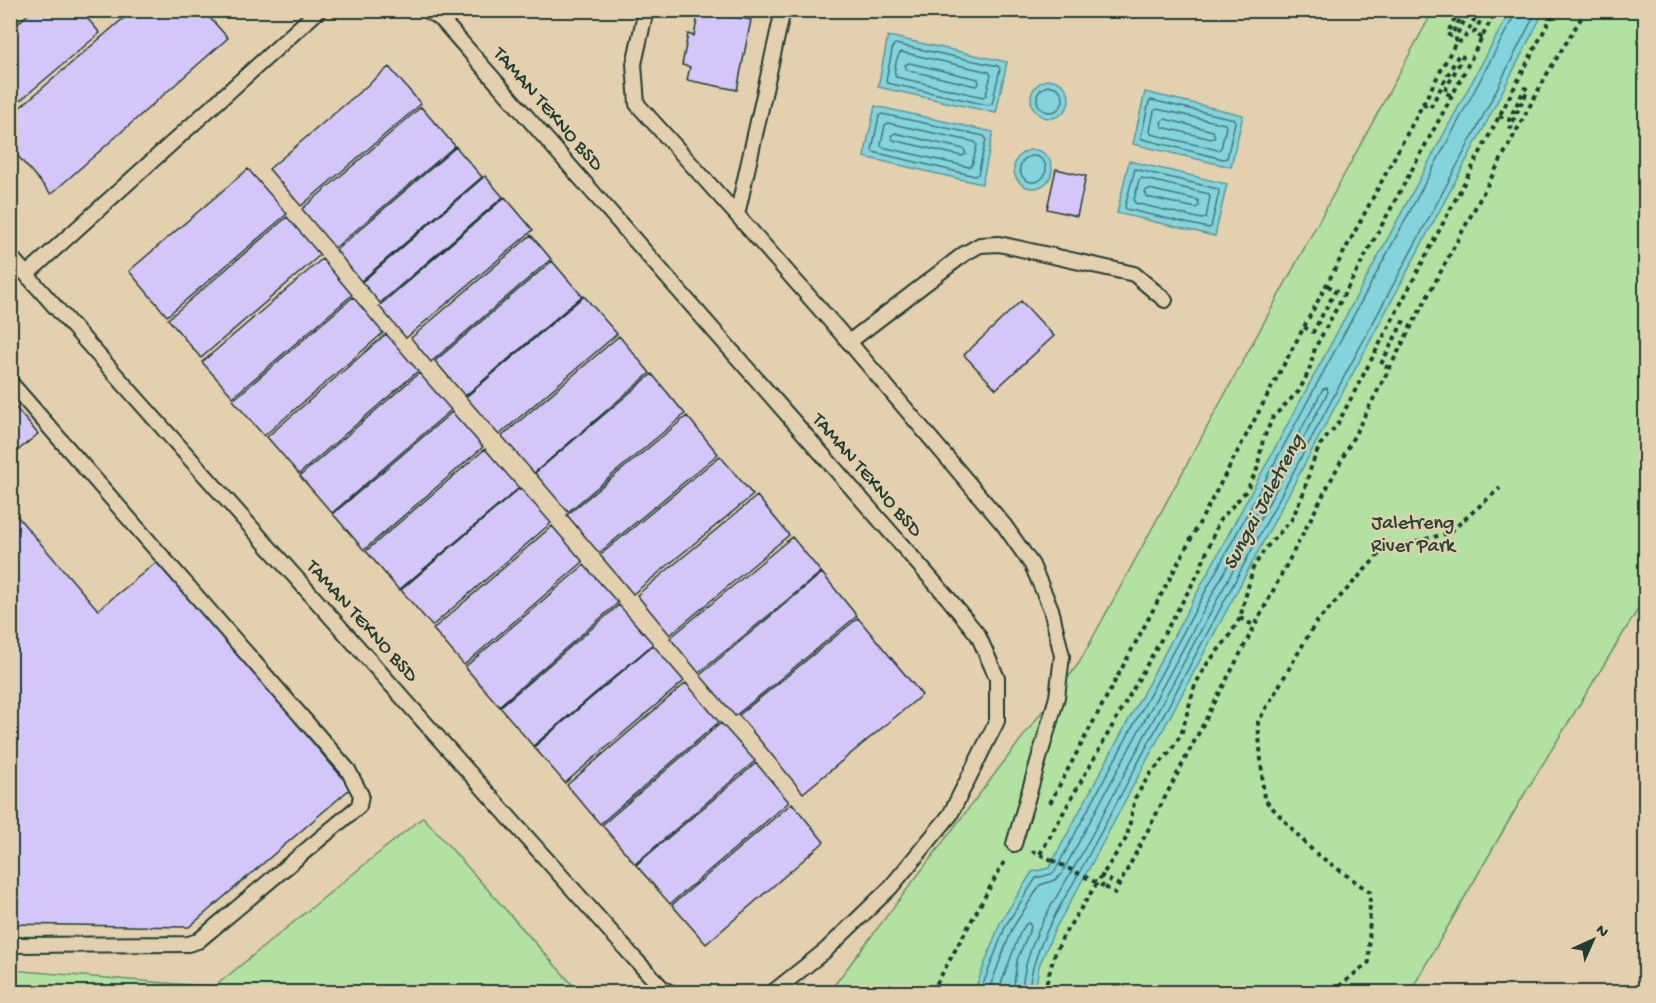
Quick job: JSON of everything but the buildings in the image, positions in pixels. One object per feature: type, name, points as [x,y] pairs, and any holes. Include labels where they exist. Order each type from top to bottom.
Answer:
[{"type":"lane","points":[[27,274],[319,10]]},
{"type":"lane","name":"TAMAN TEKNO BSD","points":[[427,10],[442,20],[948,598],[978,635],[998,678],[998,721],[950,815],[890,888],[826,950],[773,993]]},
{"type":"lane","points":[[646,10],[634,64],[637,104],[849,342],[1004,525],[1032,564],[1051,609],[1062,656],[1057,697],[1014,844]]},
{"type":"lane","points":[[737,215],[783,10]]},
{"type":"lane","points":[[849,342],[964,254],[980,245],[999,244],[1134,274],[1165,300]]},
{"type":"lane","name":"TAMAN TEKNO BSD","points":[[10,256],[633,958],[669,993]]},
{"type":"lane","points":[[10,382],[348,770],[361,795],[359,806],[198,941],[188,944],[10,945]]},
{"type":"path","points":[[1459,10],[1447,34],[1451,36],[1465,10]]},
{"type":"path","points":[[1048,807],[1456,42],[1456,36],[1470,10]]},
{"type":"path","points":[[1456,42],[1463,41],[1481,10]]},
{"type":"path","points":[[1481,10],[1484,14],[1474,33],[1482,38]]},
{"type":"path","points":[[1040,854],[1198,574],[1219,521],[1247,490],[1257,469],[1263,440],[1273,417],[1299,391],[1309,371],[1316,348],[1333,315],[1496,10]]},
{"type":"path","points":[[1047,993],[1047,981],[1054,956],[1063,936],[1100,875],[1127,837],[1135,798],[1150,774],[1169,753],[1181,735],[1196,685],[1207,664],[1229,637],[1240,618],[1253,568],[1265,549],[1292,519],[1320,445],[1337,425],[1555,10]]},
{"type":"path","points":[[932,993],[1014,844],[1040,854],[1115,893],[1389,368],[1547,74],[1585,12],[1578,10]]},
{"type":"path","points":[[1423,104],[1430,108],[1460,54],[1464,57],[1444,92],[1452,96]]},
{"type":"path","points":[[1499,116],[1509,120],[1525,88],[1528,90],[1510,127],[1516,131]]},
{"type":"path","points":[[1304,327],[1314,332],[1336,290],[1326,285]]},
{"type":"path","points":[[1325,310],[1333,315]]},
{"type":"path","points":[[1389,368],[1381,364],[1403,322],[1411,327]]},
{"type":"path","points":[[1383,338],[1392,343]]},
{"type":"path","points":[[1332,993],[1369,962],[1370,892],[1314,852],[1264,799],[1258,722],[1315,624],[1383,550],[1449,533],[1500,488]]},
{"type":"path","points":[[1240,618],[1255,626]]},
{"type":"path","points":[[1100,875],[1119,885]]},
{"type":"green space","name":"Jaletreng River Park","points":[[1433,11],[1645,11],[1645,598],[1525,793],[1410,992],[829,992],[1079,663]]},
{"type":"green space","points":[[423,817],[579,992],[11,992],[11,970],[214,987]]},
{"type":"water","name":"Sungai Jaletreng","points":[[1510,11],[1544,11],[1055,929],[1039,966],[1035,992],[974,992],[1000,923],[1032,872],[1049,868]]},
{"type":"water","points":[[888,36],[1007,62],[996,113],[878,87]]},
{"type":"water","points":[[1050,80],[1064,85],[1069,99],[1064,113],[1050,118],[1036,113],[1031,99],[1036,85]]},
{"type":"water","points":[[1145,92],[1243,115],[1231,167],[1133,144]]},
{"type":"water","points":[[875,106],[993,132],[982,184],[864,157]]},
{"type":"water","points":[[1033,150],[1047,155],[1052,169],[1047,183],[1033,188],[1019,183],[1014,169],[1019,155]]},
{"type":"water","points":[[1129,161],[1227,184],[1215,236],[1117,213]]}]
